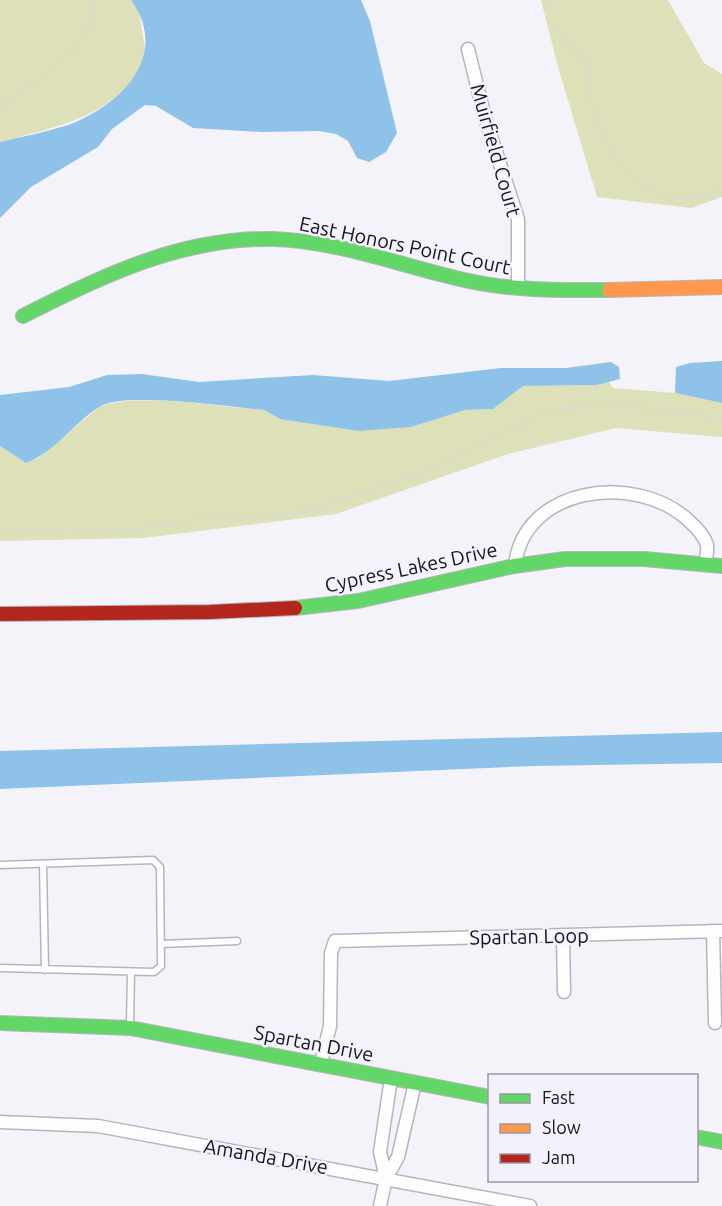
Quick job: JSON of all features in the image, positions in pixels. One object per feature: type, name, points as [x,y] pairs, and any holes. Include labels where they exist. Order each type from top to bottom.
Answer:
[{"type":"street","name":"Muirfield Court","points":[[468,49],[485,118],[518,219],[518,288]]},
{"type":"street","name":"East Honors Point Court","points":[[23,316],[83,285],[141,262],[188,248],[245,240],[280,240],[320,245],[469,282],[518,288],[678,291],[722,287]]},
{"type":"street","points":[[515,566],[517,546],[527,528],[541,514],[565,501],[594,494],[622,492],[646,497],[678,511],[698,529],[707,546],[705,564]]},
{"type":"street","name":"Cypress Lakes Drive","points":[[0,614],[281,610],[366,600],[515,566],[549,561],[651,558],[722,566]]},
{"type":"street","points":[[715,1023],[718,931]]},
{"type":"street","name":"Spartan Loop","points":[[321,1063],[330,1026],[331,953],[335,941],[718,931]]},
{"type":"street","points":[[562,936],[564,992]]},
{"type":"street","name":"Spartan Drive","points":[[0,1023],[100,1024],[130,1028],[488,1097]]},
{"type":"street","points":[[386,1178],[380,1152],[391,1078]]},
{"type":"street","points":[[380,1206],[386,1178],[398,1157],[415,1083]]},
{"type":"street","name":"Amanda Drive","points":[[0,1122],[98,1126],[530,1206]]},
{"type":"street","points":[[698,1137],[722,1142]]},
{"type":"lane","points":[[0,865],[153,860],[160,867],[161,944],[161,966],[154,972],[0,968]]},
{"type":"lane","points":[[43,865],[45,970]]},
{"type":"lane","points":[[161,944],[237,941]]},
{"type":"lane","points":[[130,1028],[131,972]]},
{"type":"path","points":[[0,106],[59,62],[86,33],[93,16],[94,0]]},
{"type":"path","points":[[550,0],[549,19],[556,30],[587,63],[594,114],[621,168],[659,195],[702,199],[722,190]]},
{"type":"path","points":[[0,530],[138,529],[216,516],[251,518],[305,512],[421,473],[552,410],[618,404],[722,418]]},
{"type":"green space","points":[[0,0],[131,0],[139,11],[146,56],[134,77],[120,93],[103,106],[65,124],[0,142]]},
{"type":"green space","points":[[541,0],[668,0],[704,63],[722,74],[722,197],[691,208],[597,197],[558,67]]},
{"type":"green space","points":[[609,382],[613,388],[675,393],[722,403],[722,437],[616,428],[508,454],[336,514],[143,538],[0,541],[0,446],[26,463],[39,458],[99,407],[114,403],[179,402],[264,410],[280,419],[411,427],[465,410],[493,409],[523,386],[597,385]]},
{"type":"water","points":[[131,0],[361,0],[370,21],[397,133],[386,152],[369,162],[357,158],[348,141],[336,134],[319,131],[262,132],[193,128],[156,106],[145,105],[112,129],[98,147],[31,187],[0,218],[0,142],[48,131],[76,122],[94,113],[125,88],[137,73],[143,56],[145,38],[142,20]]},
{"type":"water","points":[[722,361],[722,403],[675,393],[676,367],[690,363]]},
{"type":"water","points":[[611,362],[619,367],[620,379],[597,385],[523,386],[493,409],[465,410],[411,427],[359,431],[280,419],[264,410],[178,401],[130,400],[112,402],[99,407],[46,452],[26,463],[0,446],[0,395],[69,387],[107,375],[142,374],[199,382],[313,375],[389,381],[501,368],[566,368]]},
{"type":"water","points":[[722,732],[722,763],[534,766],[0,789],[0,751]]},
{"type":"traffic: fast","points":[[23,316],[82,287],[144,262],[175,252],[240,240],[273,239],[323,244],[469,281],[504,287],[609,290]]},
{"type":"traffic: fast","points":[[295,608],[358,601],[514,566],[565,559],[644,559],[722,566]]},
{"type":"traffic: fast","points":[[0,1023],[130,1028],[488,1097]]},
{"type":"traffic: fast","points":[[698,1137],[722,1142]]},
{"type":"traffic: slow","points":[[609,290],[722,287]]},
{"type":"traffic: jam","points":[[0,614],[210,612],[295,608]]}]
